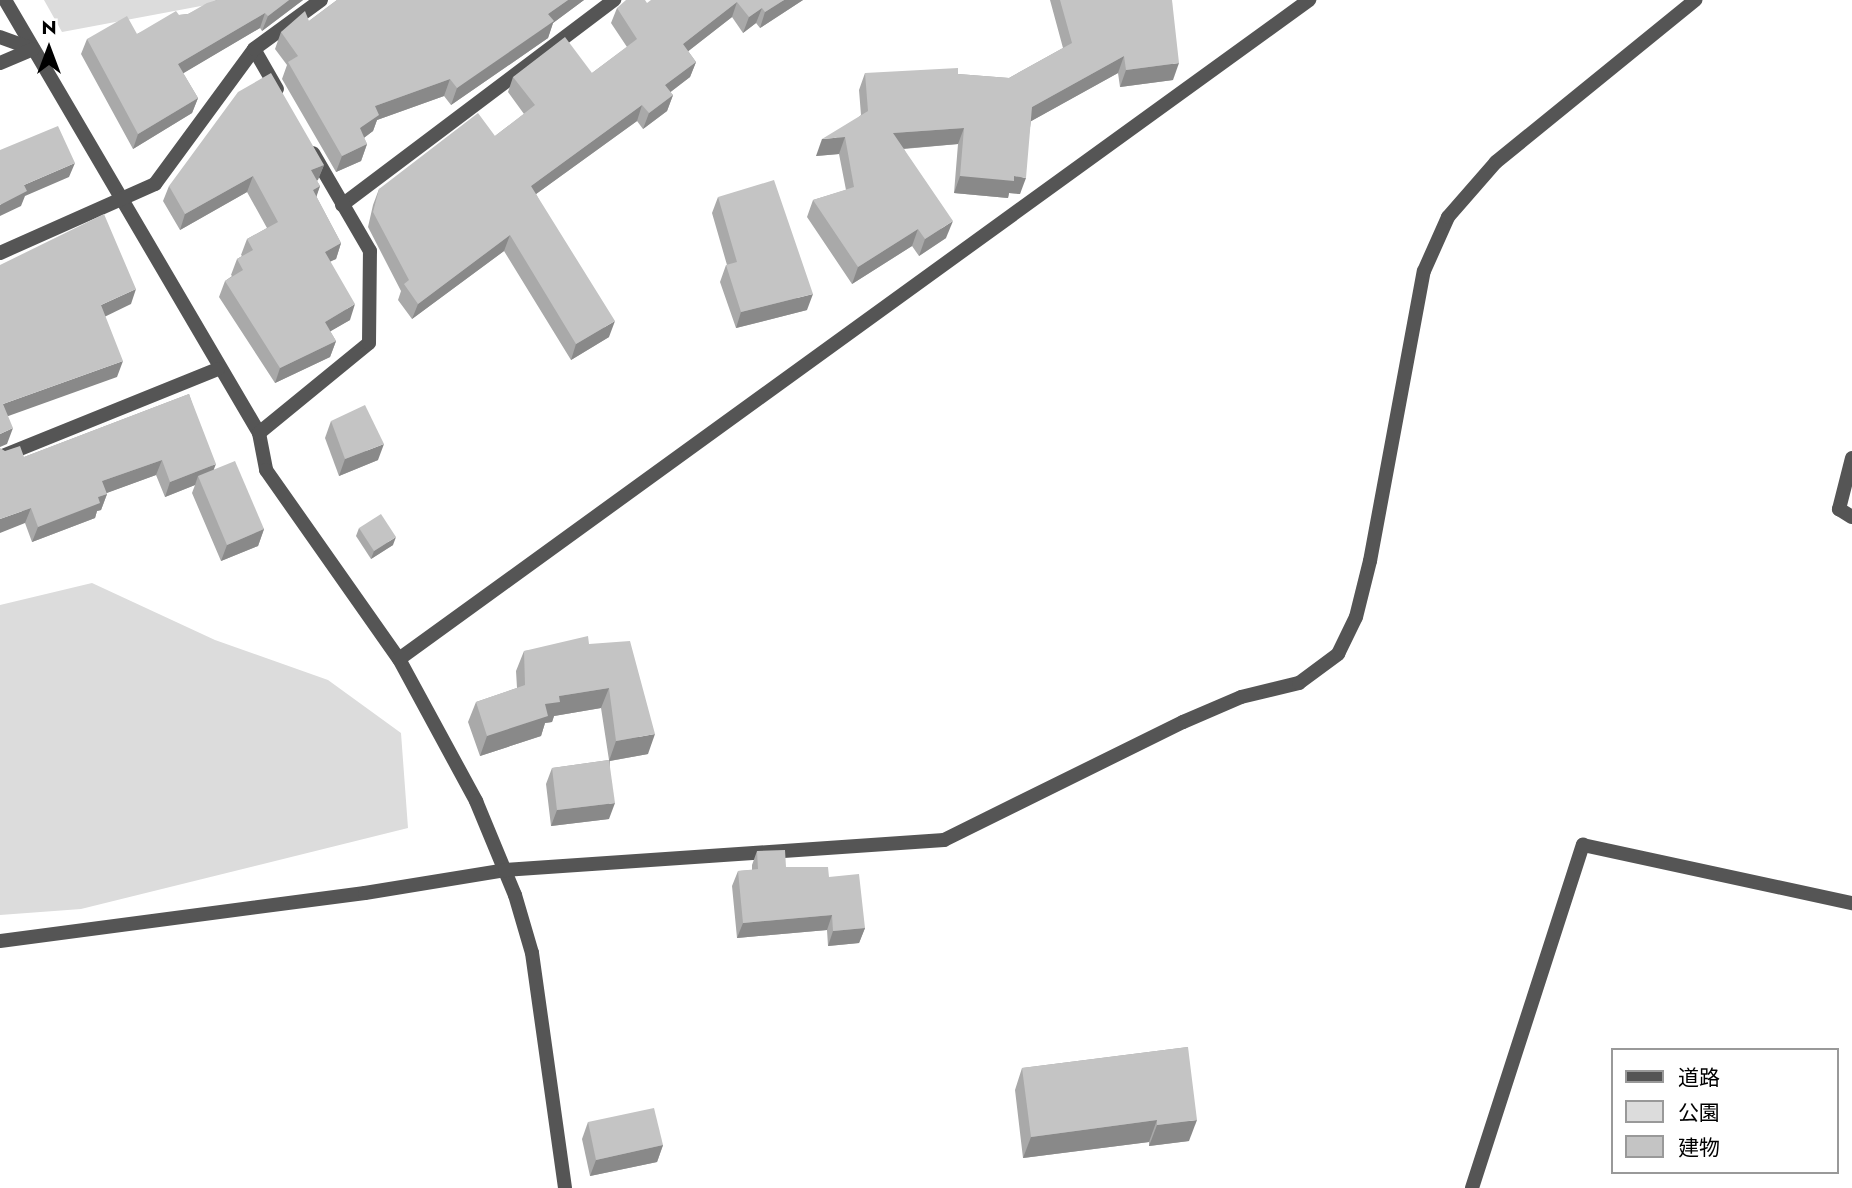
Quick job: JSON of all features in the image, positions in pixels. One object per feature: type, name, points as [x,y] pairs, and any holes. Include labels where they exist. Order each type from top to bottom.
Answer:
[{"type":"street","points":[[5,0],[124,199],[218,369],[259,433],[266,470],[399,659],[476,801],[505,870],[532,953],[565,1188]]},
{"type":"street","points":[[0,253],[155,184],[254,50],[321,0]]},
{"type":"street","points":[[342,205],[614,0]]},
{"type":"street","points":[[399,659],[1308,0]]},
{"type":"street","points":[[0,942],[352,895],[505,870],[944,840],[1218,707],[1299,683],[1338,654],[1356,617],[1423,271],[1448,217],[1496,162],[1695,0]]},
{"type":"street","points":[[0,37],[33,49]]},
{"type":"street","points":[[0,63],[33,49]]},
{"type":"street","points":[[254,50],[288,109]]},
{"type":"street","points":[[259,433],[369,343],[370,251],[302,133]]},
{"type":"street","points":[[0,457],[218,369]]},
{"type":"street","points":[[1852,458],[1839,509],[1852,517]]},
{"type":"street","points":[[1472,1188],[1583,845],[1852,903]]},
{"type":"green space","points":[[44,0],[233,0],[62,32]]},
{"type":"green space","points":[[92,583],[215,640],[328,680],[401,733],[408,828],[81,909],[0,915],[0,605]]},
{"type":"building","points":[[217,0],[289,0],[268,16],[265,13],[178,64],[198,98],[138,134],[87,39],[127,16],[137,34],[176,11],[179,15],[188,14]]},
{"type":"building","points":[[337,0],[568,0],[548,14],[554,21],[457,88],[450,79],[375,106],[379,115],[360,128],[367,144],[342,156],[288,62],[298,56],[281,32],[305,11],[309,21]]},
{"type":"building","points":[[626,0],[645,0],[647,3],[651,0],[784,0],[765,12],[762,8],[749,17],[737,2],[683,44],[696,62],[665,85],[673,95],[649,113],[642,105],[531,186],[615,321],[576,344],[510,235],[418,304],[404,284],[409,280],[373,212],[379,189],[478,113],[495,136],[535,105],[513,77],[565,37],[592,73],[637,39],[617,8]]},
{"type":"building","points":[[1060,0],[1172,0],[1179,63],[1126,70],[1124,56],[1032,107],[1026,178],[1014,176],[1014,181],[960,176],[964,128],[893,133],[953,221],[925,239],[918,229],[858,267],[813,200],[854,187],[845,137],[822,139],[868,111],[865,73],[958,68],[958,74],[1009,78],[1072,43]]},
{"type":"building","points":[[271,73],[324,165],[311,170],[320,186],[313,190],[341,243],[325,252],[355,304],[325,322],[336,341],[280,368],[225,281],[243,270],[237,259],[253,250],[247,239],[278,222],[253,176],[185,214],[169,186],[238,92]]},
{"type":"building","points":[[58,126],[75,163],[24,185],[27,191],[0,205],[0,150]]},
{"type":"building","points":[[774,180],[813,294],[741,312],[726,265],[737,262],[718,197]]},
{"type":"building","points":[[104,214],[136,289],[101,305],[123,361],[3,404],[13,428],[0,434],[0,265]]},
{"type":"building","points":[[189,394],[216,464],[170,482],[162,460],[102,481],[107,494],[98,497],[100,503],[38,527],[31,508],[0,519],[0,448],[5,451],[20,446],[24,457]]},
{"type":"building","points":[[365,405],[384,444],[345,459],[331,421]]},
{"type":"building","points":[[235,461],[264,529],[227,545],[198,476]]},
{"type":"building","points":[[381,514],[396,537],[374,551],[359,528]]},
{"type":"building","points":[[588,636],[589,644],[630,641],[655,734],[616,741],[609,688],[559,696],[560,702],[545,704],[548,716],[487,736],[476,702],[525,685],[524,651]]},
{"type":"building","points":[[609,760],[615,803],[557,810],[552,768]]},
{"type":"building","points":[[785,850],[786,867],[828,867],[829,877],[859,874],[865,928],[833,931],[832,915],[743,923],[738,871],[758,869],[757,851]]},
{"type":"building","points":[[1188,1047],[1197,1120],[1157,1125],[1157,1120],[1031,1137],[1022,1068]]},
{"type":"building","points":[[654,1108],[663,1145],[596,1160],[588,1122]]}]
